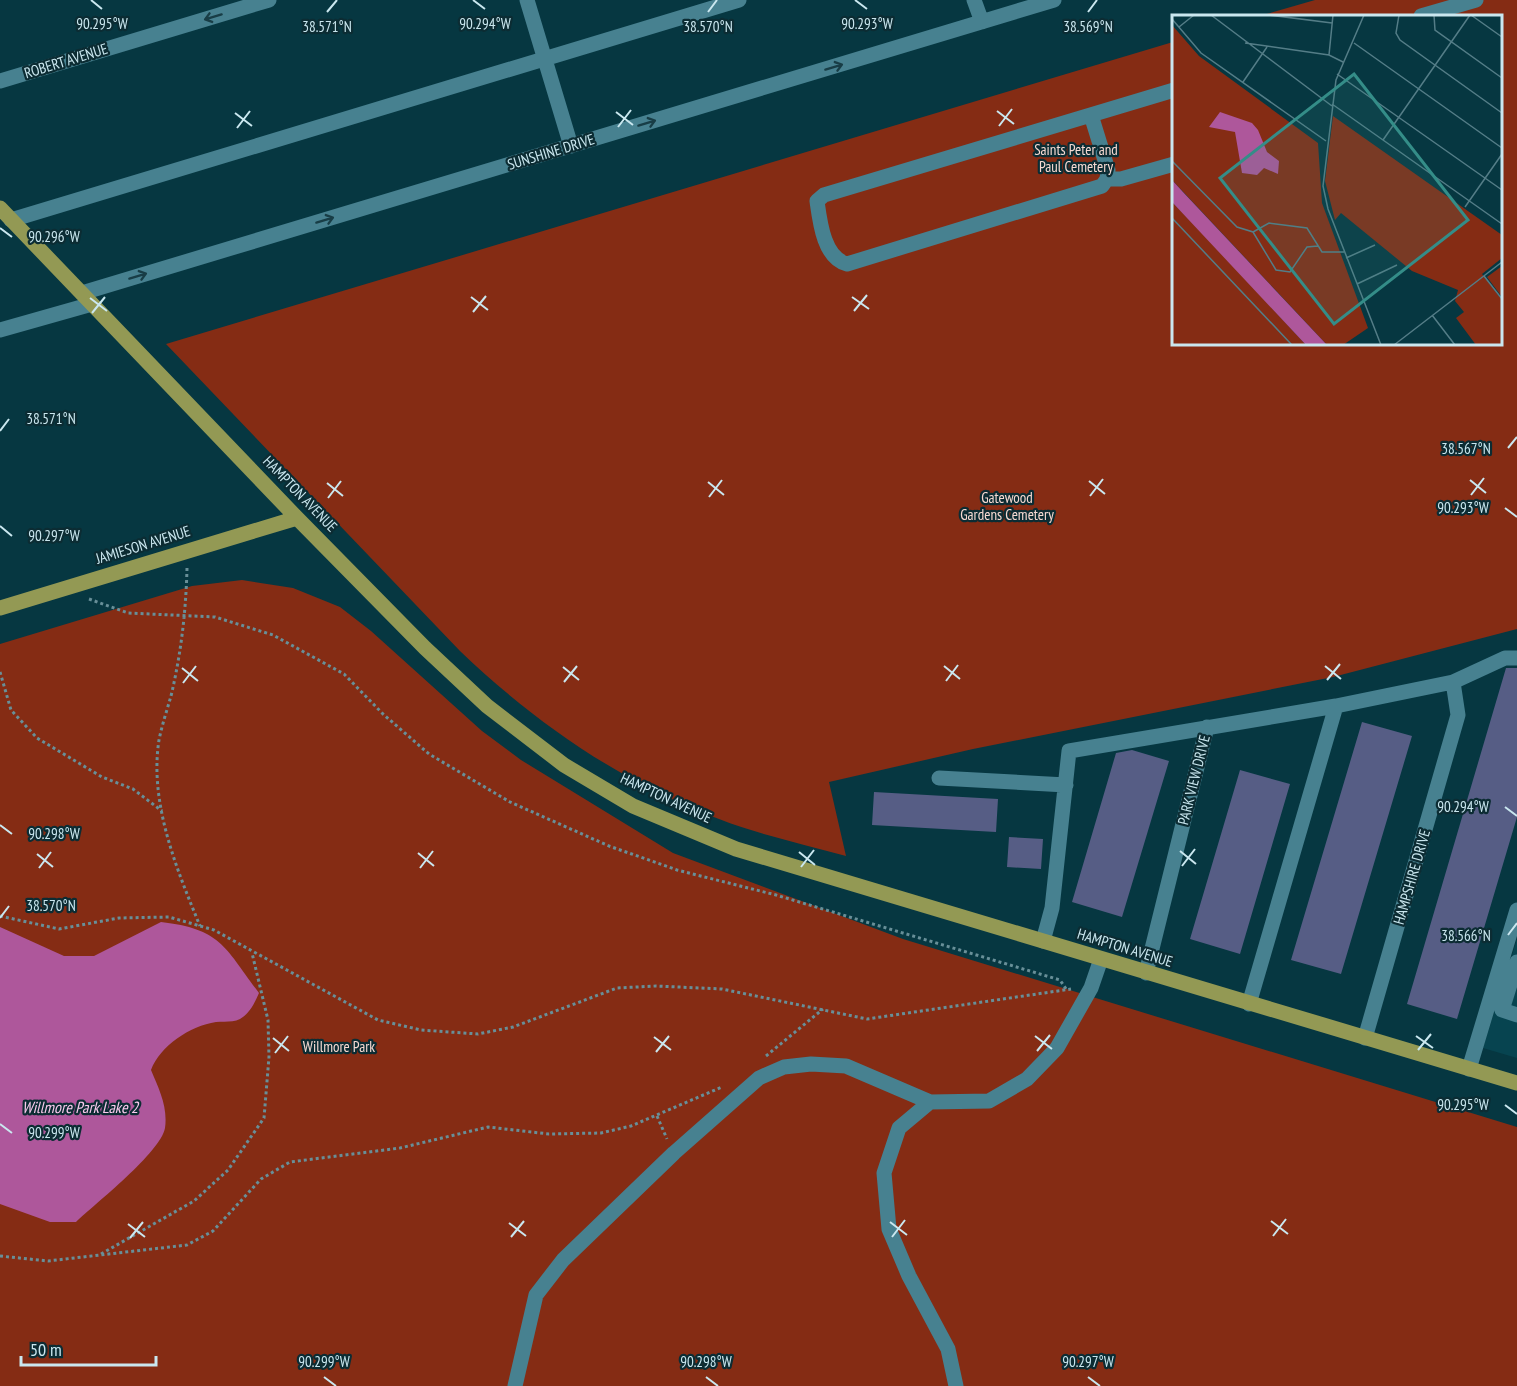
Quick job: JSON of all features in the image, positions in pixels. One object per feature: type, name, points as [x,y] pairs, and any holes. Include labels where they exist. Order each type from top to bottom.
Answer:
[{"type":"main road","name":"HAMPTON AVENUE","points":[[0,208],[425,648],[487,706],[564,765],[633,806],[736,849],[1517,1083]]},
{"type":"main road","name":"JAMIESON AVENUE","points":[[0,608],[297,518]]},
{"type":"street","name":"ROBERT AVENUE","points":[[0,81],[269,0]]},
{"type":"street","points":[[527,0],[571,146]]},
{"type":"street","points":[[10,220],[739,0]]},
{"type":"street","points":[[974,0],[982,22]]},
{"type":"street","name":"SUNSHINE DRIVE","points":[[0,330],[87,298],[571,146],[1054,0]]},
{"type":"street","points":[[1424,15],[1476,0]]},
{"type":"street","points":[[1091,115],[1108,170],[1107,179],[1102,186],[848,264],[837,261],[831,254],[819,219],[817,201],[824,195],[1172,90]]},
{"type":"street","points":[[1107,179],[1121,179],[1172,164]]},
{"type":"street","points":[[1043,941],[1052,908],[1069,751],[1336,706],[1452,682],[1505,658],[1517,658]]},
{"type":"street","name":"HAMPSHIRE DRIVE","points":[[1365,1038],[1458,715],[1452,682]]},
{"type":"street","points":[[1249,1004],[1336,706]]},
{"type":"street","name":"PARK VIEW DRIVE","points":[[1146,973],[1207,728]]},
{"type":"street","points":[[939,778],[1066,785]]},
{"type":"street","points":[[1469,1069],[1517,910]]},
{"type":"street","points":[[515,1386],[536,1295],[563,1260],[674,1153],[759,1078],[784,1067],[812,1064],[846,1066],[930,1102],[989,1101],[1027,1079],[1057,1048],[1091,988],[1101,959]]},
{"type":"street","points":[[1517,962],[1502,1010],[1517,1015]]},
{"type":"street","points":[[930,1102],[899,1128],[884,1173],[889,1229],[909,1276],[948,1349],[956,1386]]},
{"type":"path","points":[[187,551],[185,615],[171,693],[159,741],[162,812],[170,844],[200,926]]},
{"type":"path","points":[[62,589],[128,613],[185,615],[224,620],[273,636],[344,674],[383,714],[429,754],[510,802],[609,846],[677,870],[776,895],[1060,980],[1066,989]]},
{"type":"path","points":[[0,672],[11,710],[37,738],[102,777],[133,789],[162,812]]},
{"type":"path","points":[[0,916],[59,929],[119,918],[169,916],[214,930],[378,1020],[421,1030],[478,1034],[513,1028],[617,988],[656,986],[722,989],[867,1018],[1071,989]]},
{"type":"path","points":[[99,1255],[194,1201],[228,1170],[264,1118],[269,1057],[268,1020],[252,952]]},
{"type":"path","points":[[763,1058],[824,1009]]},
{"type":"path","points":[[0,1256],[48,1261],[187,1245],[213,1231],[261,1179],[290,1162],[400,1148],[488,1127],[549,1134],[602,1133],[657,1116],[731,1083]]},
{"type":"path","points":[[657,1116],[674,1153]]},
{"type":"shaded area","points":[[1517,939],[1517,1058],[1483,1048]]},
{"type":"green space","name":"Gatewood Gardens Cemetery","points":[[1315,0],[1517,0],[1517,629],[1333,677],[973,749],[829,782],[846,856],[750,830],[683,804],[614,769],[549,726],[488,677],[460,651],[166,344],[1172,42],[1172,345],[1502,345],[1502,15],[1263,15]]},
{"type":"green space","name":"Willmore Park","points":[[242,580],[293,588],[340,607],[371,631],[482,731],[521,760],[673,853],[903,939],[1517,1127],[1517,1386],[0,1386],[0,644],[192,586]]},
{"type":"water","name":"Willmore Park Lake 2","points":[[161,922],[197,930],[220,943],[259,993],[253,1004],[240,1019],[206,1024],[196,1028],[177,1038],[161,1053],[151,1070],[165,1113],[165,1128],[161,1138],[140,1164],[76,1222],[50,1222],[0,1204],[0,927],[64,956],[94,956]]},
{"type":"building","points":[[1506,668],[1517,668],[1517,817],[1457,1019],[1407,1004]]},
{"type":"building","points":[[1362,722],[1412,736],[1341,974],[1291,960]]},
{"type":"building","points":[[1132,750],[1169,761],[1122,917],[1072,902],[1116,753]]},
{"type":"building","points":[[1240,770],[1290,784],[1240,954],[1190,939]]},
{"type":"building","points":[[874,792],[998,799],[996,832],[872,825]]},
{"type":"building","points":[[1009,837],[1043,839],[1041,869],[1007,867]]},
{"type":"park label","name":"Saints Peter and Paul Cemetery","points":[[1076,158]]}]
